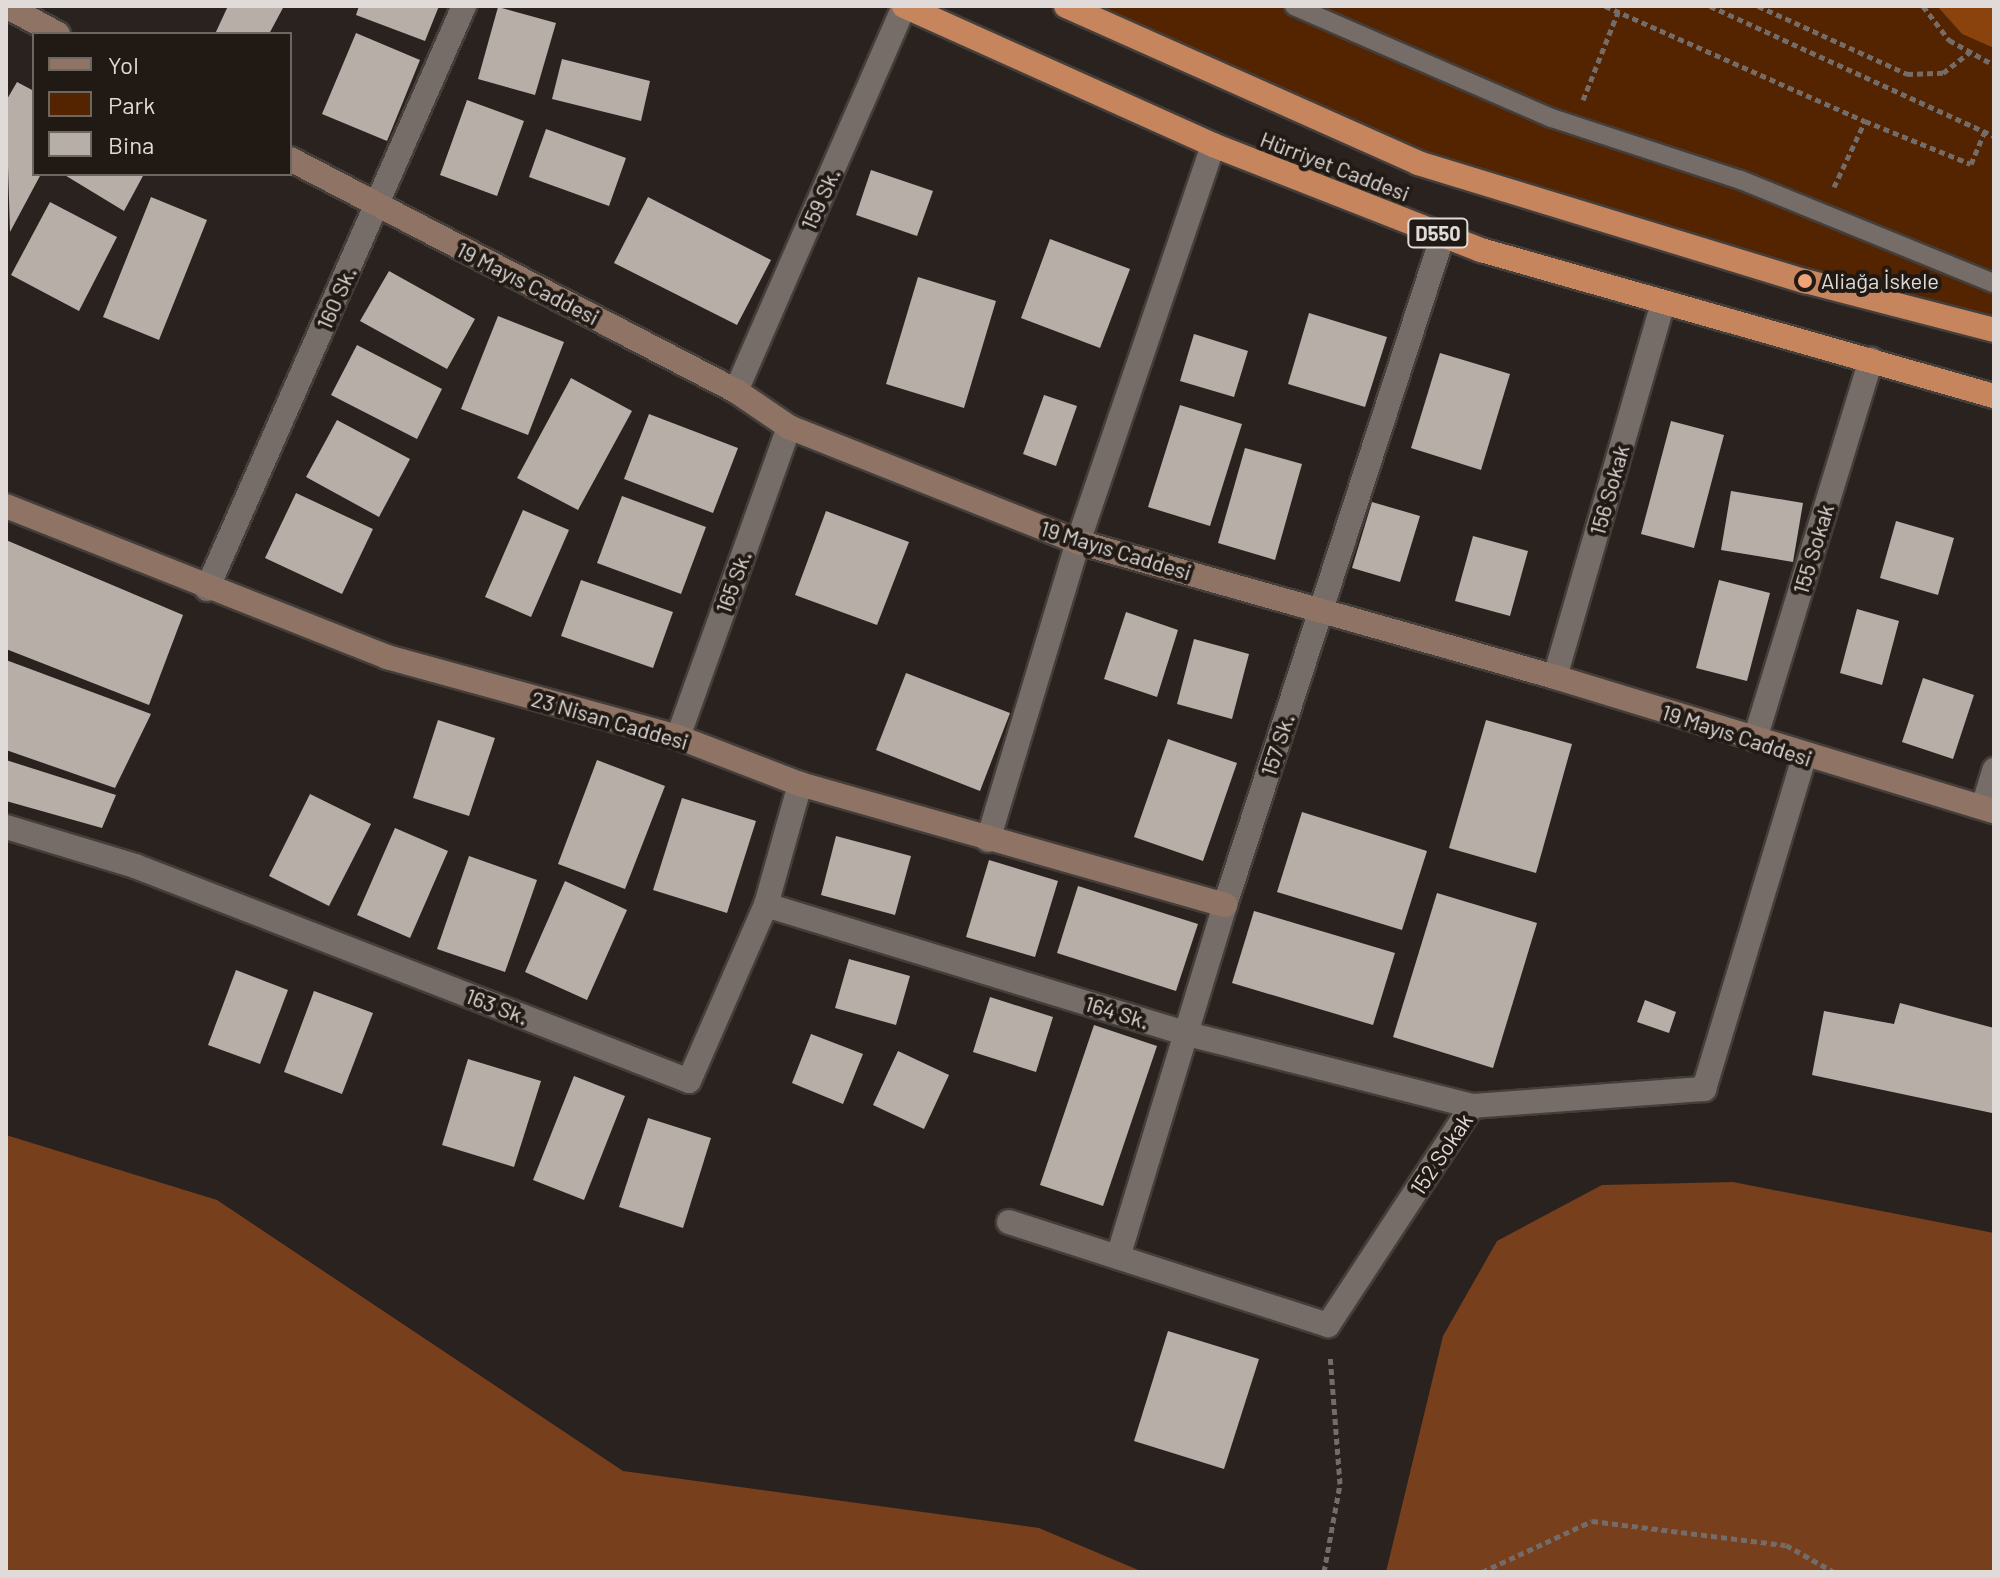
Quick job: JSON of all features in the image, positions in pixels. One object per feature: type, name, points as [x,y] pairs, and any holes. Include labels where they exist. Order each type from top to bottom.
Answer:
[{"type":"highway","name":"Hürriyet Caddesi","points":[[904,6],[1213,145],[1443,235],[1663,302],[1994,396]]},
{"type":"highway","name":"Hürriyet Caddesi","points":[[1066,6],[1418,163],[1805,281],[1994,330]]},
{"type":"street","points":[[6,6],[54,32]]},
{"type":"street","name":"160 Sk.","points":[[207,589],[464,6]]},
{"type":"street","name":"159 Sk.","points":[[736,391],[904,6]]},
{"type":"street","points":[[988,840],[1078,542],[1213,145]]},
{"type":"street","name":"19 Mayıs Caddesi","points":[[292,160],[736,391],[789,427],[1078,542],[1555,677],[1804,757],[1989,809]]},
{"type":"street","name":"157 Sk.","points":[[1118,1257],[1225,905],[1443,235]]},
{"type":"street","name":"156 Sokak","points":[[1555,677],[1663,302]]},
{"type":"street","name":"155 Sokak","points":[[1755,739],[1871,359]]},
{"type":"street","name":"165 Sk.","points":[[678,737],[789,427]]},
{"type":"street","name":"23 Nisan Caddesi","points":[[6,506],[101,541],[207,589],[387,657],[678,737],[800,784],[1225,905]]},
{"type":"street","name":"152 Sokak","points":[[1328,1325],[1472,1106],[1704,1089],[1804,757]]},
{"type":"street","points":[[1989,809],[1994,770]]},
{"type":"street","name":"163 Sk.","points":[[6,827],[135,866],[689,1081],[766,905],[800,784]]},
{"type":"street","name":"164 Sk.","points":[[766,905],[1188,1034],[1472,1106]]},
{"type":"street","points":[[1009,1222],[1328,1325]]},
{"type":"lane","points":[[1294,6],[1574,125],[1741,180],[1994,283]]},
{"type":"path","points":[[1605,6],[1865,121],[1971,164],[1985,131]]},
{"type":"path","points":[[1710,6],[1994,136]]},
{"type":"path","points":[[1758,6],[1907,74],[1943,73],[1969,53]]},
{"type":"path","points":[[1923,6],[1949,40],[1994,65]]},
{"type":"path","points":[[1574,125],[1618,12]]},
{"type":"path","points":[[1822,213],[1865,121]]},
{"type":"path","points":[[1324,1572],[1340,1484],[1328,1325]]},
{"type":"path","points":[[1482,1572],[1592,1521],[1786,1545],[1834,1572]]},
{"type":"green space","points":[[1066,6],[1937,6],[1962,34],[1994,48],[1994,330],[1418,163]]},
{"type":"shaded area","points":[[1937,6],[1994,6],[1994,48],[1962,34]]},
{"type":"shaded area","points":[[6,1135],[217,1200],[623,1471],[1039,1528],[1143,1572],[6,1572]]},
{"type":"shaded area","points":[[1733,1182],[1994,1233],[1994,1572],[1386,1572],[1443,1336],[1497,1241],[1602,1185]]},
{"type":"building","points":[[228,6],[284,6],[270,32],[216,32]]},
{"type":"building","points":[[359,6],[439,6],[425,41],[356,15]]},
{"type":"building","points":[[498,7],[556,23],[535,95],[478,79]]},
{"type":"building","points":[[356,33],[420,60],[387,141],[322,114]]},
{"type":"building","points":[[562,59],[650,81],[641,121],[552,99]]},
{"type":"building","points":[[17,82],[32,90],[32,176],[40,176],[10,232],[6,101]]},
{"type":"building","points":[[467,100],[524,121],[497,196],[440,175]]},
{"type":"building","points":[[546,129],[626,158],[609,206],[529,177]]},
{"type":"building","points":[[871,170],[933,191],[917,236],[856,215]]},
{"type":"building","points":[[66,176],[143,176],[124,211]]},
{"type":"building","points":[[151,197],[207,220],[159,340],[103,317]]},
{"type":"building","points":[[648,197],[771,260],[737,325],[614,263]]},
{"type":"building","points":[[50,202],[117,237],[79,311],[11,275]]},
{"type":"building","points":[[1050,239],[1130,269],[1100,348],[1021,318]]},
{"type":"building","points":[[389,271],[475,319],[447,369],[360,321]]},
{"type":"building","points":[[918,277],[996,301],[964,408],[886,384]]},
{"type":"building","points":[[1309,313],[1387,337],[1365,407],[1288,384]]},
{"type":"building","points":[[498,316],[564,342],[528,435],[461,409]]},
{"type":"building","points":[[1194,334],[1248,351],[1234,397],[1180,381]]},
{"type":"building","points":[[357,345],[442,389],[417,439],[331,395]]},
{"type":"building","points":[[1440,353],[1510,374],[1481,470],[1411,448]]},
{"type":"building","points":[[571,378],[632,411],[578,510],[517,478]]},
{"type":"building","points":[[1044,395],[1077,406],[1056,466],[1023,454]]},
{"type":"building","points":[[1180,405],[1242,424],[1210,526],[1148,507]]},
{"type":"building","points":[[649,414],[738,448],[713,513],[624,479]]},
{"type":"building","points":[[337,420],[410,459],[379,517],[306,477]]},
{"type":"building","points":[[1671,421],[1724,435],[1694,548],[1641,534]]},
{"type":"building","points":[[1245,448],[1302,464],[1275,560],[1218,543]]},
{"type":"building","points":[[1731,491],[1803,503],[1793,562],[1721,550]]},
{"type":"building","points":[[296,493],[373,529],[342,594],[265,558]]},
{"type":"building","points":[[622,496],[706,527],[681,594],[597,563]]},
{"type":"building","points":[[1372,502],[1420,516],[1400,582],[1352,568]]},
{"type":"building","points":[[523,510],[569,530],[531,617],[485,597]]},
{"type":"building","points":[[826,511],[909,542],[877,625],[795,595]]},
{"type":"building","points":[[1896,521],[1954,538],[1938,595],[1880,578]]},
{"type":"building","points":[[1473,536],[1528,551],[1510,616],[1455,601]]},
{"type":"building","points":[[6,540],[183,615],[149,705],[6,649]]},
{"type":"building","points":[[581,580],[673,612],[653,668],[561,636]]},
{"type":"building","points":[[1719,580],[1770,593],[1747,681],[1696,668]]},
{"type":"building","points":[[1857,609],[1899,621],[1882,685],[1840,673]]},
{"type":"building","points":[[1126,612],[1178,630],[1157,697],[1104,679]]},
{"type":"building","points":[[1194,639],[1249,654],[1232,719],[1177,704]]},
{"type":"building","points":[[6,660],[151,714],[115,788],[6,750]]},
{"type":"building","points":[[906,673],[1010,713],[980,791],[876,750]]},
{"type":"building","points":[[1923,678],[1974,695],[1953,759],[1902,742]]},
{"type":"building","points":[[438,720],[495,738],[469,816],[413,798]]},
{"type":"building","points":[[1486,720],[1572,744],[1536,873],[1449,848]]},
{"type":"building","points":[[1168,739],[1237,763],[1203,861],[1134,837]]},
{"type":"building","points":[[6,760],[116,795],[102,828],[6,801]]},
{"type":"building","points":[[597,760],[665,786],[625,889],[558,864]]},
{"type":"building","points":[[310,794],[371,824],[329,906],[269,876]]},
{"type":"building","points":[[682,798],[756,821],[727,913],[653,890]]},
{"type":"building","points":[[1302,812],[1427,851],[1402,930],[1277,892]]},
{"type":"building","points":[[395,828],[448,851],[410,938],[357,915]]},
{"type":"building","points":[[836,836],[911,856],[895,915],[821,895]]},
{"type":"building","points":[[469,856],[537,880],[505,972],[437,949]]},
{"type":"building","points":[[989,860],[1058,881],[1035,957],[966,937]]},
{"type":"building","points":[[565,881],[627,910],[587,1000],[525,972]]},
{"type":"building","points":[[1078,886],[1198,924],[1176,991],[1057,953]]},
{"type":"building","points":[[1437,893],[1537,923],[1493,1068],[1393,1037]]},
{"type":"building","points":[[1254,911],[1395,953],[1373,1025],[1232,983]]},
{"type":"building","points":[[849,959],[910,976],[896,1025],[835,1008]]},
{"type":"building","points":[[236,970],[288,990],[260,1064],[208,1045]]},
{"type":"building","points":[[314,991],[373,1013],[342,1094],[284,1072]]},
{"type":"building","points":[[990,997],[1053,1017],[1036,1072],[973,1052]]},
{"type":"building","points":[[1645,1000],[1676,1012],[1669,1033],[1637,1022]]},
{"type":"building","points":[[1900,1003],[1994,1028],[1992,1113],[1812,1075],[1824,1011],[1894,1024]]},
{"type":"building","points":[[1094,1025],[1157,1046],[1103,1206],[1040,1185]]},
{"type":"building","points":[[811,1034],[863,1054],[843,1104],[792,1083]]},
{"type":"building","points":[[898,1051],[949,1075],[924,1129],[873,1105]]},
{"type":"building","points":[[468,1059],[541,1081],[514,1167],[442,1145]]},
{"type":"building","points":[[574,1076],[625,1096],[584,1200],[533,1180]]},
{"type":"building","points":[[648,1118],[711,1138],[683,1228],[619,1207]]},
{"type":"building","points":[[1168,1331],[1259,1359],[1224,1469],[1134,1441]]},
{"type":"place","name":"Aliağa İskele","points":[[1805,281]]}]
